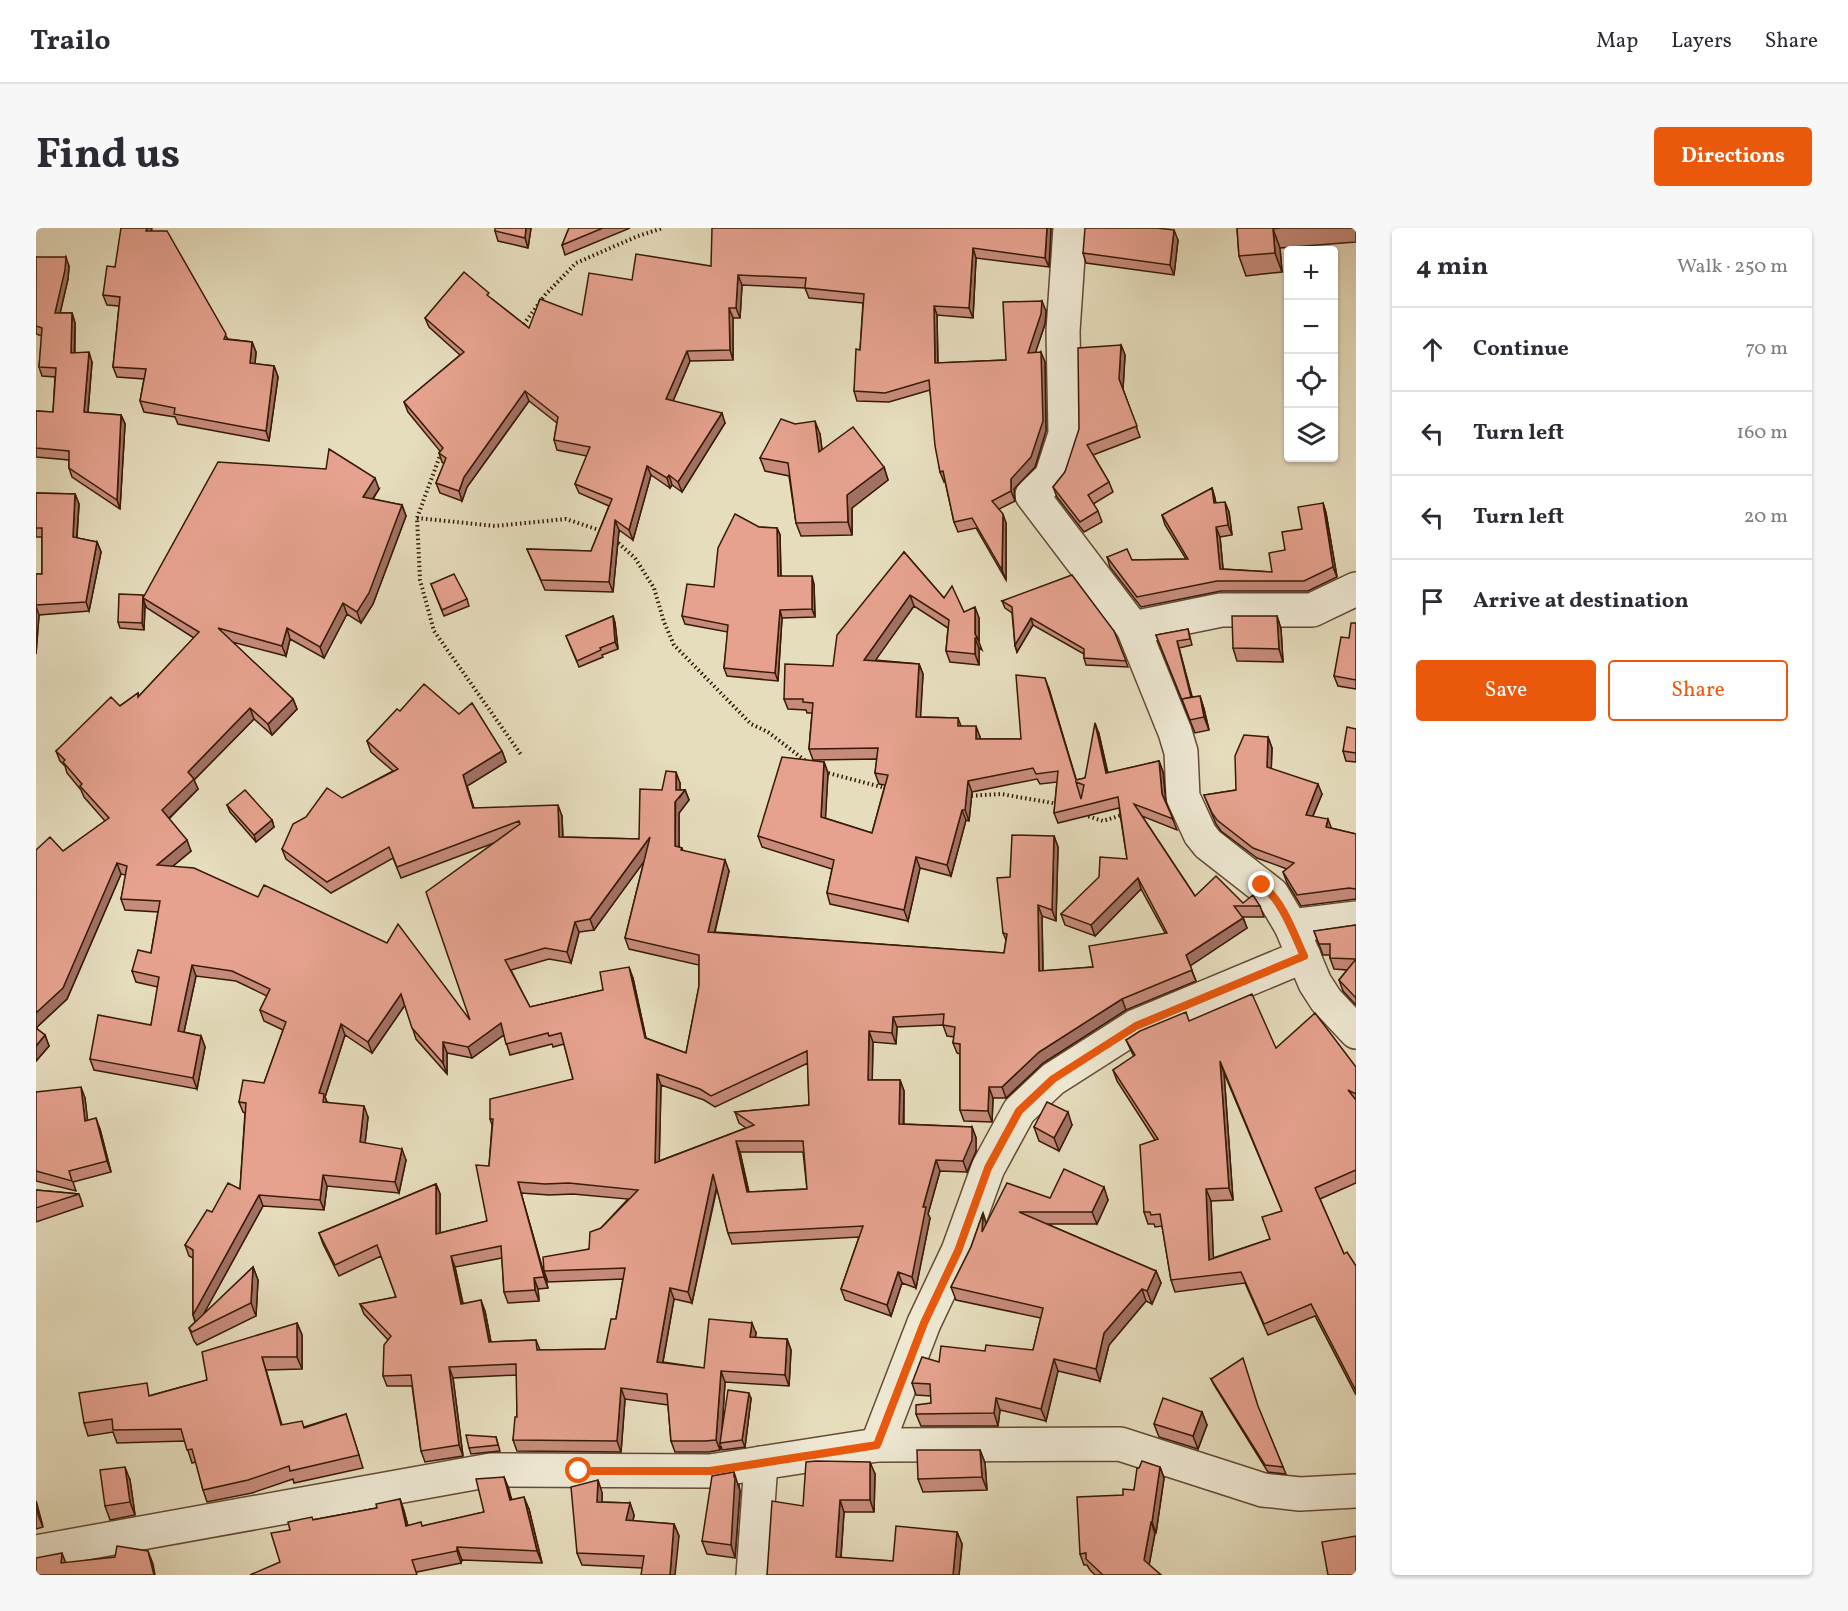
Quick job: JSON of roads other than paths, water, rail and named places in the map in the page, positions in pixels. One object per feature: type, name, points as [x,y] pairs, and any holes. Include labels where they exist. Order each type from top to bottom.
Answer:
[{"type":"street","points":[[1070,228],[1063,331],[1065,434],[1051,477],[1032,495],[1133,628],[1175,732],[1181,752],[1183,796],[1200,834],[1208,844],[1272,894],[1291,926],[1315,983],[1326,1000],[1356,1032]]},
{"type":"street","points":[[1133,628],[1221,610],[1312,610],[1356,589]]},
{"type":"street","points":[[1291,926],[1356,918]]},
{"type":"street","points":[[877,1445],[924,1323],[958,1251],[988,1168],[1019,1111],[1053,1079],[1136,1026],[1304,956]]},
{"type":"street","points":[[36,1552],[491,1470],[710,1471],[877,1445],[1120,1444],[1263,1490],[1300,1494],[1356,1491]]},
{"type":"street","points":[[753,1575],[761,1463]]}]
